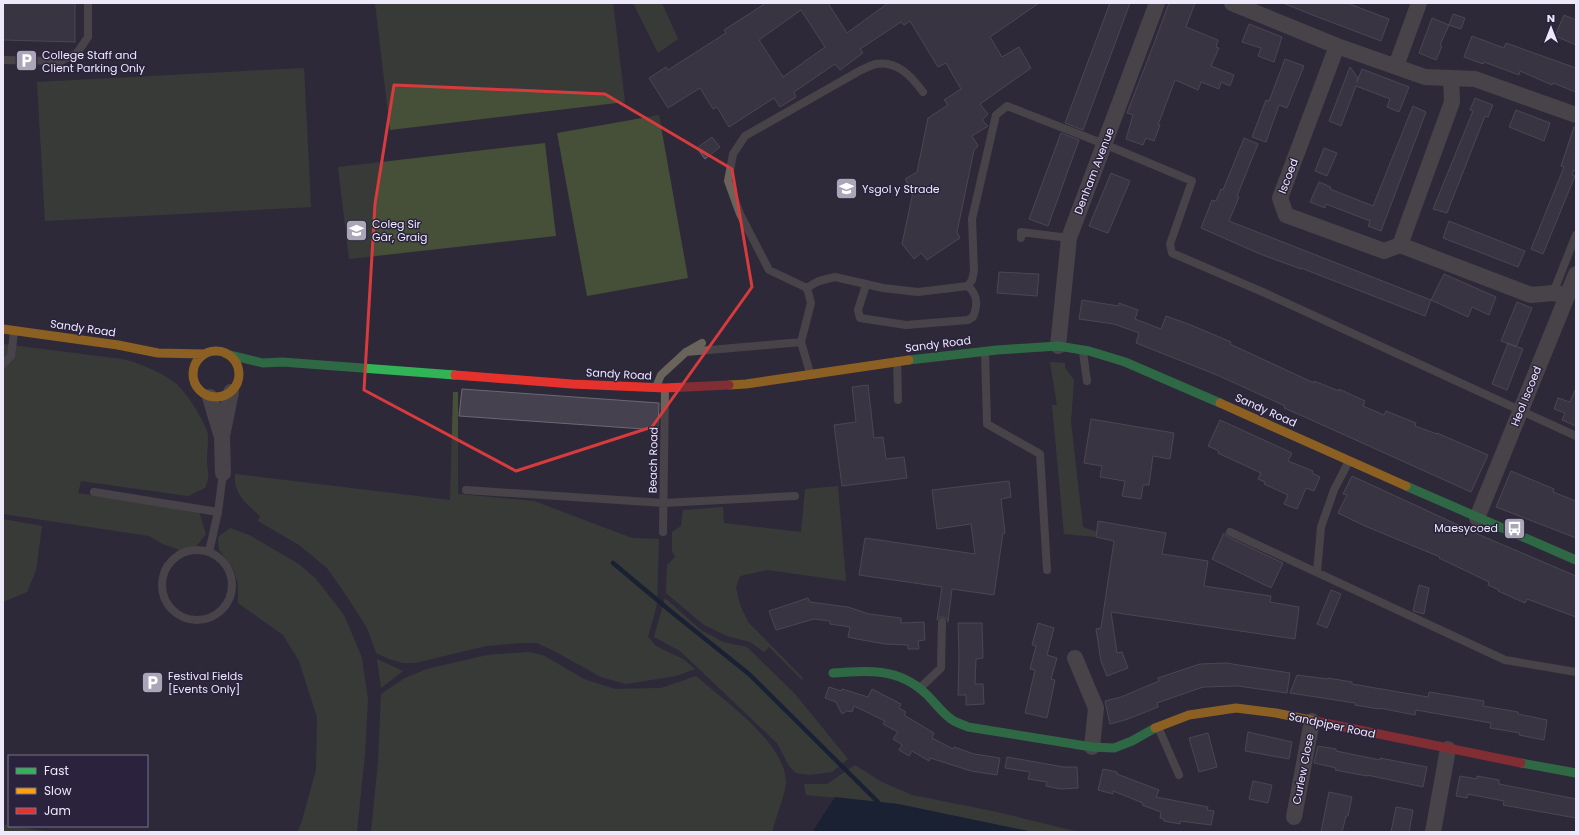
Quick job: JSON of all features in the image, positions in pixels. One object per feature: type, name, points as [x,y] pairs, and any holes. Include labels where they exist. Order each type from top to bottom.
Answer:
[{"type":"main road","name":"Sandy Road","points":[[3,329],[118,345],[158,353],[204,354]]},
{"type":"main road","name":"Sandy Road","points":[[226,354],[262,363],[282,362],[572,384],[660,388],[746,384],[897,361],[985,351],[1058,346],[1125,362],[1162,377],[1477,518],[1576,560]]},
{"type":"main road","points":[[235,385],[239,371],[237,364],[232,358],[219,351],[204,354],[198,359],[194,366],[194,381],[203,394],[210,397],[225,396],[235,385],[262,363]]},
{"type":"main road","name":"Sandy Road","points":[[158,353],[193,374]]},
{"type":"main road","name":"Sandpiper Road","points":[[832,672],[862,670],[879,671],[909,680],[920,688],[950,718],[968,727],[1092,747],[1114,748],[1132,741],[1157,727],[1189,715],[1236,708],[1276,713],[1448,749],[1576,773]]},
{"type":"street","name":"Denham Avenue","points":[[1058,346],[1069,238],[1157,3]]},
{"type":"street","points":[[1232,3],[1337,46],[1425,77],[1475,79],[1576,115]]},
{"type":"street","points":[[1396,66],[1418,3]]},
{"type":"street","name":"Iscoed","points":[[1337,46],[1280,198],[1286,215],[1384,251],[1400,245]]},
{"type":"street","points":[[1451,78],[1452,102],[1400,245],[1531,295],[1560,294]]},
{"type":"street","name":"Heol Iscoed","points":[[1477,518],[1520,411],[1560,294],[1576,274]]},
{"type":"street","points":[[222,436],[235,385]]},
{"type":"street","points":[[210,397],[222,436],[223,473]]},
{"type":"street","points":[[1076,658],[1096,708],[1092,747]]},
{"type":"street","name":"Curlew Close","points":[[1294,817],[1312,721]]},
{"type":"street","points":[[1433,832],[1448,749]]},
{"type":"lane","points":[[3,60],[61,61],[77,53],[88,37],[88,3]]},
{"type":"lane","points":[[811,375],[801,342],[811,303],[806,288],[769,270],[740,214],[728,181],[734,154],[744,136],[861,70],[876,64],[892,64],[911,76],[923,92]]},
{"type":"lane","points":[[806,288],[818,281],[835,277],[866,285],[918,292],[968,286],[972,280],[974,271],[972,219],[996,115],[1007,106],[1104,144],[1192,181],[1170,244],[1172,253],[1576,436]]},
{"type":"lane","points":[[1021,238],[1022,232],[1069,238]]},
{"type":"lane","points":[[1560,294],[1576,235]]},
{"type":"lane","points":[[866,285],[858,310],[860,318],[906,325],[968,320],[973,317],[977,304],[974,292],[968,286]]},
{"type":"lane","points":[[3,364],[11,356],[14,330]]},
{"type":"lane","points":[[686,352],[801,342]]},
{"type":"lane","points":[[660,388],[661,375],[686,352],[702,343]]},
{"type":"lane","points":[[985,351],[988,424],[1040,454],[1047,570]]},
{"type":"lane","points":[[1083,351],[1087,381]]},
{"type":"lane","points":[[897,361],[898,400]]},
{"type":"lane","name":"Beach Road","points":[[660,388],[664,503],[663,532]]},
{"type":"lane","points":[[1317,572],[1321,527],[1334,490],[1349,461]]},
{"type":"lane","points":[[209,552],[218,512],[223,473]]},
{"type":"lane","points":[[466,490],[664,503],[795,496]]},
{"type":"lane","points":[[94,492],[218,512]]},
{"type":"lane","points":[[1230,532],[1505,660],[1576,672]]},
{"type":"lane","points":[[200,550],[209,552],[224,562],[231,574],[233,588],[228,603],[221,612],[206,620],[188,620],[174,613],[165,602],[161,586],[165,570],[172,560],[187,551],[200,550]]},
{"type":"lane","points":[[920,688],[941,668],[942,622]]},
{"type":"lane","points":[[1157,727],[1179,775]]},
{"type":"highlighted area","points":[[394,85],[605,94],[732,169],[752,287],[652,427],[516,471],[364,390],[375,204]]},
{"type":"green space","points":[[375,3],[613,3],[625,102],[390,130]]},
{"type":"green space","points":[[633,3],[662,3],[678,39],[658,53]]},
{"type":"green space","points":[[304,68],[311,207],[45,221],[37,82]]},
{"type":"green space","points":[[659,115],[688,278],[587,296],[557,133]]},
{"type":"green space","points":[[545,143],[556,236],[349,259],[338,167]]},
{"type":"green space","points":[[3,344],[128,360],[142,365],[170,379],[184,392],[202,419],[207,431],[208,476],[205,488],[188,496],[81,481],[78,493],[199,512],[206,534],[195,548],[179,550],[163,544],[149,536],[3,514]]},
{"type":"green space","points":[[1050,362],[1065,363],[1065,368],[1074,380],[1071,422],[1083,527],[1097,532],[1096,537],[1064,534],[1052,405],[1057,405]]},
{"type":"green space","points":[[453,392],[458,392],[458,494],[534,501],[632,538],[659,539],[657,604],[648,637],[656,646],[683,659],[695,669],[676,676],[626,684],[601,677],[537,643],[486,646],[415,663],[403,663],[389,659],[376,653],[367,628],[327,568],[299,545],[258,521],[260,516],[246,503],[236,487],[235,474],[450,500]]},
{"type":"green space","points":[[838,486],[846,581],[768,570],[740,576],[736,587],[740,605],[748,622],[803,678],[802,680],[769,647],[764,652],[750,642],[727,636],[704,625],[666,593],[667,565],[675,557],[672,551],[672,532],[681,526],[683,510],[723,507],[724,523],[801,532],[805,489]]},
{"type":"green space","points":[[3,519],[42,526],[36,570],[27,592],[3,602]]},
{"type":"green space","points":[[230,528],[249,535],[299,564],[316,579],[344,615],[362,658],[368,700],[365,754],[357,832],[297,832],[301,824],[316,770],[317,717],[299,661],[283,635],[238,603],[238,584],[233,568],[219,550],[218,537]]},
{"type":"green space","points":[[665,598],[701,630],[723,642],[747,647],[795,694],[848,759],[832,772],[810,775],[796,773],[789,766],[777,743],[680,651],[654,637]]},
{"type":"green space","points":[[529,652],[543,655],[584,679],[615,689],[661,688],[696,676],[751,723],[775,752],[783,767],[786,786],[772,832],[371,832],[378,762],[381,694],[405,678],[427,669],[487,655]]},
{"type":"green space","points":[[377,659],[403,671],[381,688]]},
{"type":"green space","points":[[855,765],[880,781],[912,795],[997,812],[1079,832],[1033,832],[898,804],[806,795],[804,784],[827,784]]},
{"type":"green space","points":[[3,824],[8,827],[52,832],[3,832]]},
{"type":"water","points":[[835,797],[898,804],[1033,832],[812,832]]},
{"type":"building","points":[[3,3],[75,3],[75,42],[3,40]]},
{"type":"building","points":[[766,3],[828,3],[847,33],[888,3],[1039,3],[990,37],[1002,57],[1019,47],[1031,68],[980,104],[988,114],[982,120],[988,126],[972,136],[978,146],[974,150],[957,232],[960,238],[927,260],[921,253],[914,259],[902,244],[913,192],[905,179],[917,172],[928,118],[948,105],[944,100],[961,89],[946,63],[938,67],[910,21],[904,25],[901,22],[860,49],[863,53],[840,70],[835,64],[794,92],[796,97],[780,107],[774,98],[729,127],[717,107],[713,109],[700,88],[668,108],[649,78],[666,67],[668,70],[726,33],[724,30]],"holes":[[[801,10],[825,47],[783,77],[759,40]]]},
{"type":"building","points":[[1110,3],[1130,3],[1083,130],[1065,123]]},
{"type":"building","points":[[1169,3],[1195,3],[1186,27],[1218,40],[1216,47],[1219,48],[1211,66],[1234,75],[1230,86],[1221,82],[1219,89],[1201,82],[1198,90],[1175,80],[1158,125],[1160,125],[1154,141],[1146,138],[1143,145],[1126,139],[1133,115],[1127,113]]},
{"type":"building","points":[[1283,3],[1347,3],[1389,19],[1381,41]]},
{"type":"building","points":[[1453,14],[1465,18],[1461,29],[1449,25]]},
{"type":"building","points":[[1564,15],[1576,20],[1576,45],[1555,36]]},
{"type":"building","points":[[1432,18],[1449,25],[1440,45],[1442,46],[1436,60],[1419,53]]},
{"type":"building","points":[[1249,24],[1282,37],[1274,62],[1258,56],[1261,48],[1242,42]]},
{"type":"building","points":[[1472,36],[1504,48],[1506,43],[1576,68],[1576,92],[1553,83],[1552,85],[1520,71],[1519,75],[1484,62],[1483,64],[1464,57]]},
{"type":"building","points":[[1285,59],[1304,66],[1287,108],[1279,105],[1266,142],[1252,137],[1266,100],[1269,101]]},
{"type":"building","points":[[1350,67],[1358,78],[1357,82],[1362,69],[1409,87],[1399,112],[1387,107],[1390,99],[1356,86],[1341,126],[1329,121]]},
{"type":"building","points":[[1475,98],[1493,105],[1488,117],[1485,116],[1447,213],[1433,209],[1473,111],[1470,110]]},
{"type":"building","points":[[1413,106],[1426,112],[1381,231],[1368,226],[1370,221],[1326,204],[1325,208],[1310,202],[1319,182],[1331,187],[1330,189],[1373,206]]},
{"type":"building","points":[[1516,110],[1550,123],[1544,141],[1509,127]]},
{"type":"building","points":[[1574,127],[1576,127],[1576,170],[1574,170],[1572,175],[1575,176],[1543,254],[1531,249],[1564,167],[1561,166]]},
{"type":"building","points":[[1061,133],[1079,140],[1048,226],[1029,219]]},
{"type":"building","points":[[712,137],[720,147],[705,159],[697,148]]},
{"type":"building","points":[[1244,138],[1258,144],[1237,196],[1239,197],[1229,221],[1431,300],[1425,316],[1301,268],[1260,254],[1201,228],[1212,200],[1216,201],[1221,189],[1223,190]]},
{"type":"building","points":[[1324,148],[1337,153],[1327,176],[1315,171]]},
{"type":"building","points":[[1111,173],[1130,181],[1108,233],[1089,226]]},
{"type":"building","points":[[1449,221],[1525,251],[1518,267],[1443,238]]},
{"type":"building","points":[[999,272],[1039,274],[1037,296],[997,293]]},
{"type":"building","points":[[1444,274],[1496,297],[1489,315],[1472,307],[1468,317],[1431,300]]},
{"type":"building","points":[[1082,300],[1118,306],[1119,303],[1138,310],[1135,319],[1161,329],[1166,316],[1191,325],[1231,342],[1230,344],[1314,383],[1314,381],[1339,391],[1339,389],[1365,401],[1363,406],[1384,415],[1386,411],[1416,423],[1415,426],[1437,433],[1488,455],[1471,492],[1284,408],[1285,406],[1217,375],[1136,343],[1139,333],[1114,324],[1079,319]]},
{"type":"building","points":[[1517,302],[1532,308],[1516,347],[1501,341]]},
{"type":"building","points":[[1508,343],[1523,349],[1507,390],[1492,384]]},
{"type":"building","points":[[868,385],[874,438],[883,437],[886,459],[904,457],[907,478],[842,486],[834,425],[856,422],[852,387]]},
{"type":"building","points":[[1576,388],[1576,426],[1562,420],[1565,413],[1554,409],[1558,398],[1570,402]]},
{"type":"building","points":[[462,389],[659,403],[658,430],[459,416]]},
{"type":"building","points":[[1091,419],[1174,433],[1170,459],[1153,456],[1149,485],[1143,485],[1141,499],[1122,496],[1125,481],[1100,477],[1102,466],[1084,463]]},
{"type":"building","points":[[1220,420],[1292,453],[1288,461],[1313,471],[1312,473],[1320,477],[1314,491],[1306,488],[1297,509],[1284,504],[1288,495],[1264,484],[1265,482],[1258,479],[1261,473],[1218,453],[1219,451],[1208,446]]},
{"type":"building","points":[[1511,471],[1554,489],[1553,492],[1576,501],[1576,538],[1496,507]]},
{"type":"building","points":[[1352,476],[1482,536],[1576,576],[1576,617],[1527,599],[1525,603],[1498,591],[1499,590],[1488,585],[1489,582],[1439,558],[1440,557],[1365,526],[1338,513],[1347,495],[1343,494]]},
{"type":"building","points":[[1009,481],[1011,497],[1001,499],[1005,533],[1003,533],[994,595],[952,589],[948,622],[947,619],[943,617],[939,617],[937,620],[942,587],[859,575],[865,538],[975,554],[971,524],[937,529],[932,490]]},
{"type":"building","points":[[1098,521],[1166,533],[1162,554],[1208,561],[1204,586],[1271,596],[1270,602],[1299,607],[1295,639],[1111,612],[1117,653],[1122,652],[1128,668],[1107,676],[1101,661],[1096,629],[1101,628],[1114,541],[1096,537]]},
{"type":"building","points":[[1224,533],[1228,537],[1283,563],[1271,588],[1212,559]]},
{"type":"building","points":[[1419,585],[1429,588],[1424,614],[1413,611]]},
{"type":"building","points":[[1331,590],[1341,594],[1327,628],[1317,624]]},
{"type":"building","points":[[808,598],[810,602],[848,607],[869,614],[901,618],[901,623],[924,622],[925,640],[918,641],[919,649],[908,649],[908,645],[885,644],[848,637],[850,627],[830,624],[830,621],[814,619],[776,630],[769,611]]},
{"type":"building","points":[[958,623],[982,623],[983,658],[976,659],[975,684],[983,684],[984,704],[966,705],[966,695],[958,695]]},
{"type":"building","points":[[1038,623],[1054,628],[1047,655],[1057,658],[1051,679],[1055,680],[1047,718],[1025,713],[1035,670],[1030,669],[1036,646],[1032,645]]},
{"type":"building","points":[[1226,663],[1290,673],[1287,693],[1238,686],[1203,687],[1157,703],[1158,707],[1128,719],[1110,724],[1105,701],[1121,697],[1159,681],[1158,678],[1200,664]]},
{"type":"building","points":[[1297,675],[1352,682],[1352,684],[1428,697],[1429,692],[1484,701],[1483,706],[1518,712],[1518,714],[1547,720],[1544,740],[1519,735],[1520,733],[1490,728],[1491,723],[1416,710],[1415,715],[1355,705],[1355,703],[1290,693]]},
{"type":"building","points":[[829,687],[841,691],[842,689],[868,697],[872,689],[901,704],[899,708],[906,712],[904,715],[934,733],[932,738],[953,749],[954,747],[974,754],[1000,758],[997,775],[971,771],[930,758],[929,761],[912,751],[909,756],[899,750],[902,745],[893,739],[898,732],[883,724],[885,721],[854,706],[852,712],[847,711],[842,714],[836,702],[825,698]]},
{"type":"building","points":[[1248,732],[1292,742],[1289,759],[1245,751]]},
{"type":"building","points":[[1208,733],[1217,767],[1199,772],[1189,738]]},
{"type":"building","points":[[1318,746],[1380,760],[1380,758],[1427,767],[1423,787],[1335,770],[1336,768],[1314,763]]},
{"type":"building","points":[[1007,757],[1064,767],[1077,767],[1078,788],[1060,789],[1046,786],[1047,782],[1028,779],[1030,772],[1005,768]]},
{"type":"building","points":[[1103,769],[1117,772],[1117,774],[1159,790],[1156,797],[1208,807],[1207,810],[1214,811],[1211,825],[1180,821],[1180,824],[1164,821],[1164,819],[1160,818],[1161,812],[1142,805],[1143,803],[1113,791],[1113,794],[1098,790]]},
{"type":"building","points":[[1460,776],[1477,779],[1477,776],[1499,780],[1499,784],[1576,799],[1576,818],[1503,805],[1504,801],[1468,794],[1467,798],[1456,796]]},
{"type":"building","points":[[1253,781],[1272,785],[1268,803],[1249,799]]},
{"type":"building","points":[[1329,792],[1352,797],[1348,816],[1346,816],[1342,832],[1321,832]]},
{"type":"building","points":[[1396,807],[1413,810],[1409,832],[1391,832]]},
{"type":"waterway","points":[[613,563],[749,674],[878,802]]},
{"type":"traffic: fast","points":[[909,360],[997,350],[1058,346],[1089,351],[1125,362],[1220,403]]},
{"type":"traffic: fast","points":[[226,354],[263,363],[282,362],[455,375]]},
{"type":"traffic: fast","points":[[1406,486],[1576,560]]},
{"type":"traffic: fast","points":[[833,673],[858,671],[882,672],[904,679],[925,693],[951,719],[968,727],[1092,747],[1114,748],[1132,741],[1155,728]]},
{"type":"traffic: fast","points":[[1521,763],[1576,773]]},
{"type":"traffic: slow","points":[[3,329],[118,345],[158,353],[204,354]]},
{"type":"traffic: slow","points":[[212,351],[220,351],[229,355],[235,361],[239,374],[235,387],[229,393],[220,397],[212,397],[203,393],[197,387],[193,378],[193,370],[197,361],[203,355],[212,351]]},
{"type":"traffic: slow","points":[[729,385],[746,384],[909,360]]},
{"type":"traffic: slow","points":[[1220,403],[1406,486]]},
{"type":"traffic: slow","points":[[1155,728],[1189,715],[1236,708],[1276,713],[1315,721]]},
{"type":"traffic: jam","points":[[455,375],[572,384],[665,388],[729,385]]},
{"type":"traffic: jam","points":[[1315,721],[1521,763]]},
{"type":"place","name":"College Staff and Client Parking Only","points":[[27,61]]},
{"type":"place","name":"Ysgol y Strade","points":[[847,189]]},
{"type":"place","name":"Coleg Sir Gâr, Graig","points":[[357,230]]},
{"type":"place","name":"Maesycoed","points":[[1514,528]]},
{"type":"place","name":"Festival Fields [Events Only]","points":[[152,682]]}]
